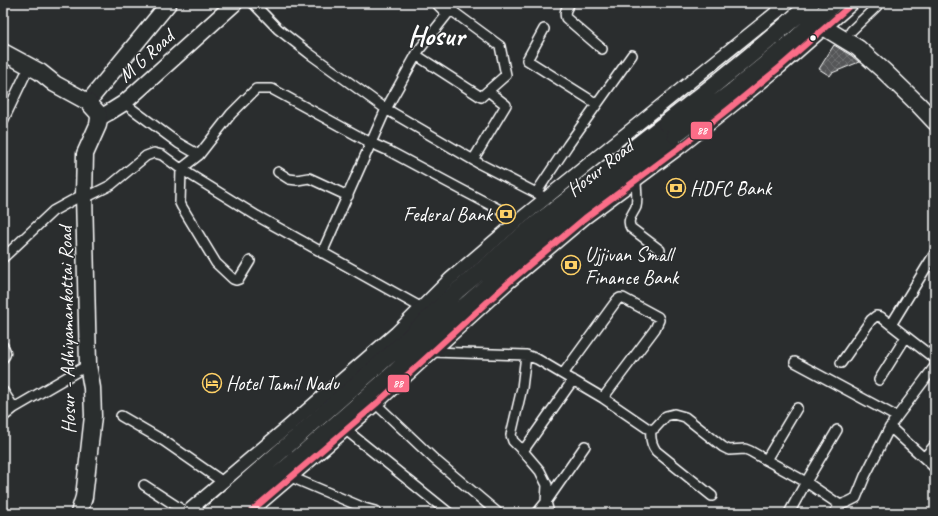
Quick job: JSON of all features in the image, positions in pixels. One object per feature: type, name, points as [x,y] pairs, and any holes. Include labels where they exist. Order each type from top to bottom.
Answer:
[{"type":"highway","name":"Hosur Road","points":[[234,513],[398,374],[460,310],[671,129],[731,72],[783,29],[811,3]]},
{"type":"highway","name":"Hosur Road","points":[[211,513],[389,350],[526,232],[671,129],[740,85],[792,42],[834,3]]},
{"type":"highway","points":[[788,4],[829,24],[851,31],[870,45],[899,73],[935,113]]},
{"type":"highway","points":[[829,24],[872,60],[935,122]]},
{"type":"highway","points":[[3,52],[32,74],[60,75],[91,98],[98,113],[104,116]]},
{"type":"highway","name":"Hosur - Adhiyamankottai Road","points":[[79,513],[84,498],[93,416],[92,388],[88,365],[85,154],[98,125],[104,116]]},
{"type":"main road","points":[[91,98],[169,3]]},
{"type":"main road","name":"M G Road","points":[[104,116],[124,103],[235,3]]},
{"type":"street","points":[[253,3],[278,29],[386,110],[473,160],[541,196]]},
{"type":"street","points":[[416,54],[481,97],[506,75],[500,46],[451,9],[436,3]]},
{"type":"street","points":[[570,3],[566,9],[566,18],[602,49]]},
{"type":"street","points":[[249,513],[376,404],[398,374],[433,352],[508,283],[585,218],[731,107],[780,67],[853,3]]},
{"type":"street","points":[[851,31],[880,3]]},
{"type":"street","points":[[144,486],[186,513],[389,350],[396,333],[450,279],[519,220],[541,196],[788,4]]},
{"type":"street","points":[[322,253],[386,110],[416,54],[451,9]]},
{"type":"street","points":[[544,29],[526,60],[597,104]]},
{"type":"street","points":[[541,196],[568,145],[632,55]]},
{"type":"street","points":[[3,121],[32,74]]},
{"type":"street","points":[[181,169],[199,155],[231,114],[256,89],[272,89],[371,143],[389,151],[519,220]]},
{"type":"street","points":[[473,160],[506,105],[488,91]]},
{"type":"street","points":[[124,103],[178,143],[199,155]]},
{"type":"street","points":[[3,258],[53,210],[111,185],[146,156],[154,153],[162,155],[181,169],[257,216],[422,308]]},
{"type":"street","points":[[181,169],[180,203],[216,263],[236,280],[239,279],[250,261]]},
{"type":"street","points":[[278,172],[289,179],[297,180],[309,178],[348,196]]},
{"type":"street","points":[[636,180],[636,203],[628,222],[629,225],[660,250]]},
{"type":"street","points":[[891,325],[935,253]]},
{"type":"street","points":[[563,374],[620,298],[623,298],[658,317],[659,320],[655,329],[603,398]]},
{"type":"street","points":[[841,363],[871,320],[876,316],[891,325],[935,359]]},
{"type":"street","points":[[879,380],[906,336]]},
{"type":"street","points":[[3,346],[6,350],[6,354],[3,358]]},
{"type":"street","points":[[433,352],[526,355],[537,359],[563,374],[603,398],[651,430]]},
{"type":"street","points":[[526,355],[522,388],[510,435],[512,441],[523,451],[540,471],[546,485],[546,502],[549,513]]},
{"type":"street","points":[[794,362],[897,417]]},
{"type":"street","points":[[3,417],[14,408],[88,365]]},
{"type":"street","points":[[834,513],[840,505],[856,498],[865,476],[890,427],[935,366]]},
{"type":"street","points":[[523,451],[573,380]]},
{"type":"street","points":[[3,391],[14,408]]},
{"type":"street","points":[[376,404],[434,460],[498,513]]},
{"type":"street","points":[[766,460],[797,408]]},
{"type":"street","points":[[651,430],[655,428],[666,416],[674,414],[685,417],[723,447],[729,450],[745,449],[750,451],[806,482],[840,505]]},
{"type":"street","points":[[121,416],[164,440],[223,482]]},
{"type":"street","points":[[890,427],[935,468]]},
{"type":"street","points":[[346,430],[449,513]]},
{"type":"street","points":[[651,430],[650,438],[652,446],[712,496]]},
{"type":"street","points":[[789,513],[837,430]]},
{"type":"street","points":[[924,458],[935,445]]},
{"type":"street","points":[[537,513],[585,446]]},
{"type":"street","points":[[291,477],[375,512]]},
{"type":"building","points":[[834,45],[859,62],[832,73],[830,76],[819,69]]},
{"type":"transit line","name":"88","points":[[249,513],[376,404],[508,283],[585,218],[682,146],[731,107],[780,67],[853,3]]},
{"type":"place","name":"HDFC Bank","points":[[676,188]]},
{"type":"place","name":"Federal Bank","points":[[506,214]]},
{"type":"place","name":"Ujjivan Small Finance Bank","points":[[571,265]]},
{"type":"place","name":"Hotel Tamil Nadu","points":[[212,383]]},
{"type":"district","name":"Hosur","points":[[436,35]]}]
